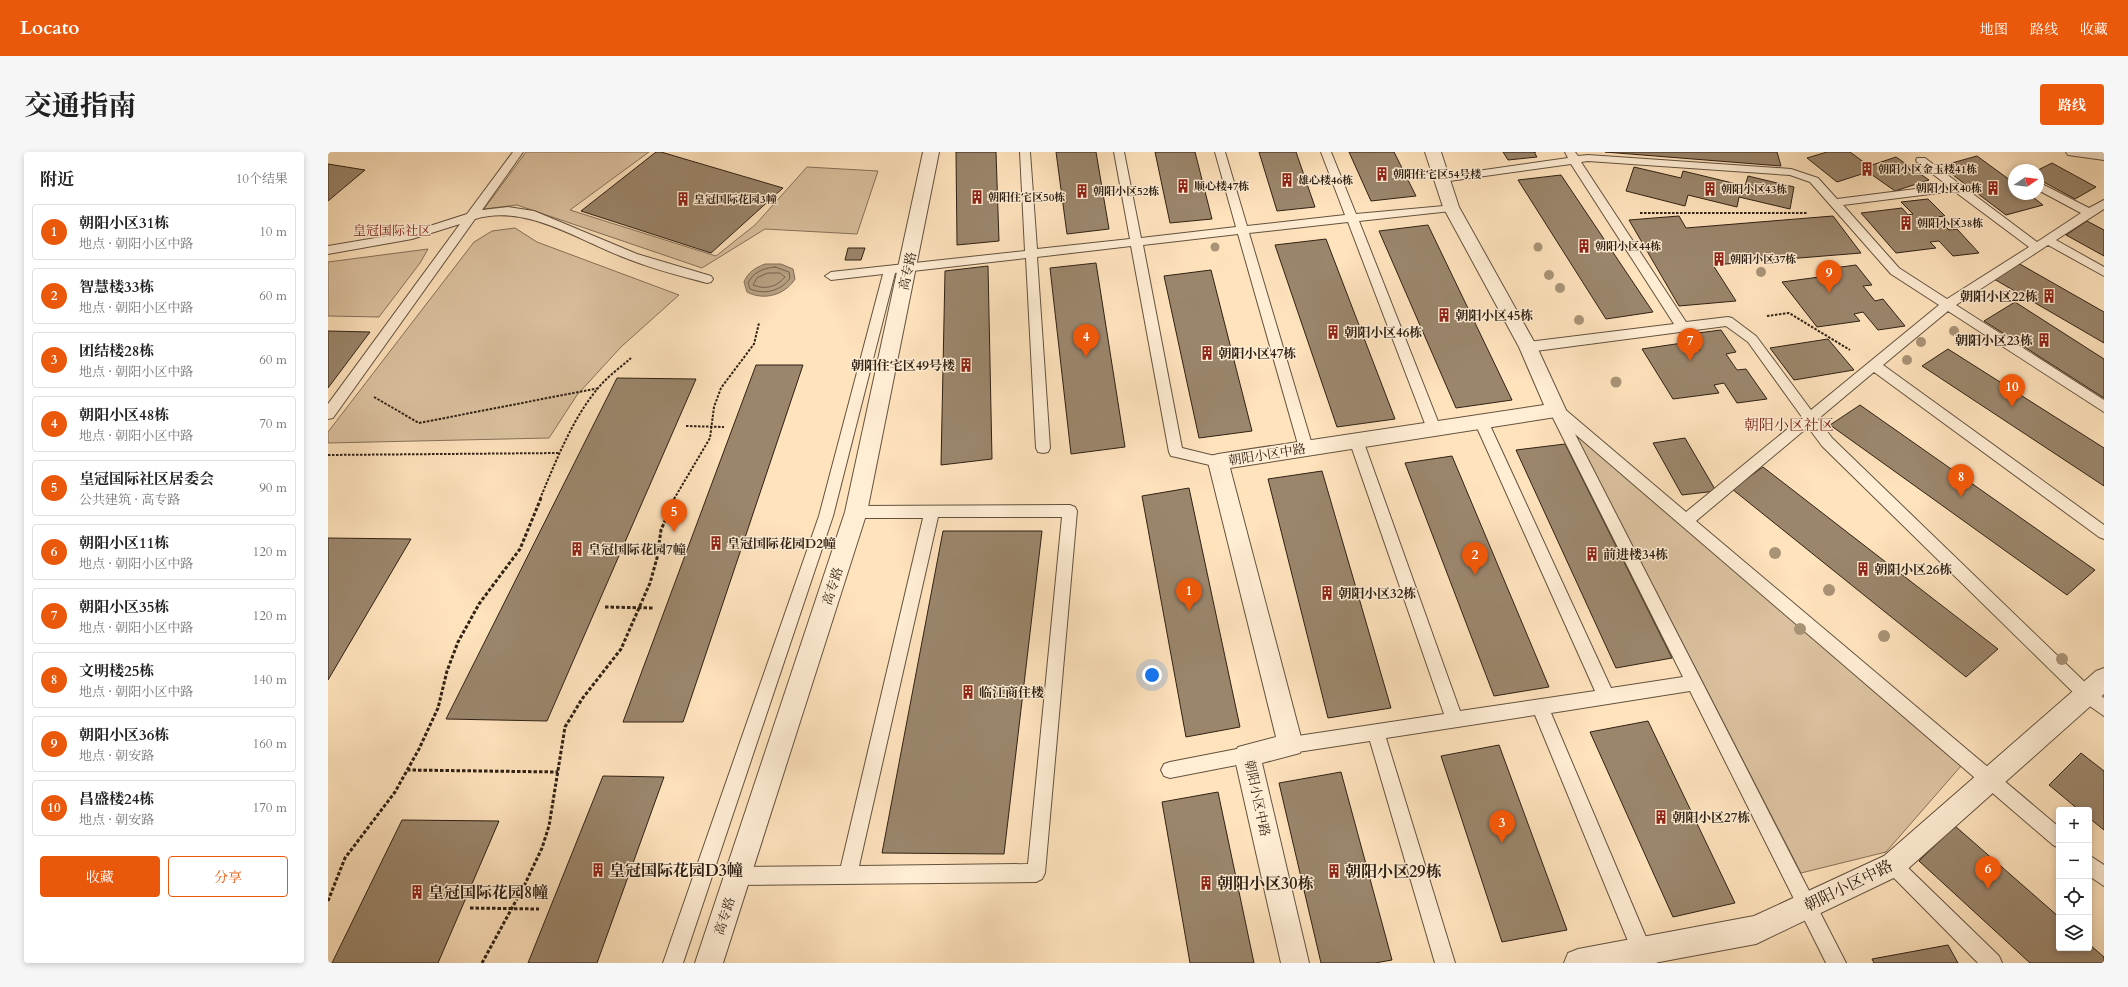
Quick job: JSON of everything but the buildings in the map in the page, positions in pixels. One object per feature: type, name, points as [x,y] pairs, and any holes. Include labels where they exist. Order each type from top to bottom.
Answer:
[{"type":"street","name":"高专路","points":[[709,963],[856,512],[899,269],[931,152]]},
{"type":"street","points":[[1433,152],[1451,207],[1528,347],[1556,410]]},
{"type":"street","points":[[2074,152],[2104,155]]},
{"type":"street","name":"朝阳小区中路","points":[[1295,963],[1247,754],[1291,745],[1218,462],[1556,410]]},
{"type":"street","name":"朝阳小区中路","points":[[1578,963],[1645,957],[1756,930],[1893,866],[1989,779],[2098,694]]},
{"type":"lane","points":[[328,414],[518,152]]},
{"type":"lane","points":[[1024,152],[1043,448]]},
{"type":"lane","points":[[1119,152],[1176,452],[1218,462]]},
{"type":"lane","points":[[1220,152],[1306,448]]},
{"type":"lane","points":[[1326,152],[1434,429]]},
{"type":"lane","points":[[1572,156],[1682,326]]},
{"type":"lane","points":[[1442,179],[1572,156],[1791,172],[1814,180],[1895,271],[2104,407]]},
{"type":"lane","points":[[1921,160],[1957,187],[2042,244],[2104,272]]},
{"type":"lane","points":[[1835,203],[1957,187]]},
{"type":"lane","points":[[2044,188],[2089,213]]},
{"type":"lane","points":[[1685,521],[1947,304],[2104,204]]},
{"type":"lane","points":[[831,276],[1031,255],[1451,207]]},
{"type":"lane","points":[[328,250],[412,236],[471,217],[508,211],[530,214],[633,257],[707,279]]},
{"type":"lane","points":[[673,963],[826,516],[899,269]]},
{"type":"lane","points":[[1528,347],[1728,321],[1752,339],[1827,442],[2098,694]]},
{"type":"lane","points":[[1874,365],[2104,533]]},
{"type":"lane","points":[[1556,410],[2056,836]]},
{"type":"lane","points":[[1556,410],[1836,963]]},
{"type":"lane","points":[[1481,421],[1606,696]]},
{"type":"lane","points":[[1356,440],[1455,720]]},
{"type":"lane","points":[[737,876],[1036,874],[1070,510],[856,512]]},
{"type":"lane","points":[[848,875],[932,512]]},
{"type":"lane","points":[[1291,745],[1694,683]]},
{"type":"lane","points":[[1540,707],[1645,957]]},
{"type":"lane","points":[[1376,732],[1445,963]]},
{"type":"lane","points":[[1170,770],[1247,754]]},
{"type":"lane","points":[[1893,866],[1992,963]]},
{"type":"lane","points":[[2092,867],[2104,877]]},
{"type":"path","points":[[1609,213],[1844,213]]},
{"type":"path","points":[[1728,321],[1789,313],[1874,365]]},
{"type":"path","points":[[482,963],[533,867],[549,826],[565,727],[582,699],[621,649],[650,584],[657,558],[661,530],[669,508],[710,438],[713,427],[714,407],[721,388],[730,374],[754,344],[759,323]]},
{"type":"path","points":[[328,901],[345,858],[395,792],[407,770],[438,708],[447,671],[458,642],[479,604],[520,549],[559,453],[599,387],[631,358]]},
{"type":"path","points":[[350,383],[419,423],[599,387]]},
{"type":"path","points":[[686,426],[724,427]]},
{"type":"path","points":[[328,454],[559,453]]},
{"type":"path","points":[[605,607],[654,608]]},
{"type":"path","points":[[407,770],[558,772]]},
{"type":"path","points":[[470,908],[539,909]]},
{"type":"shaded area","points":[[526,152],[649,152],[570,210],[716,256],[755,225],[807,167],[878,171],[857,234],[765,229],[702,268],[517,205],[484,209]]},
{"type":"shaded area","points":[[515,228],[537,242],[679,295],[621,347],[577,395],[549,438],[328,443],[328,432],[474,242],[492,231]]},
{"type":"shaded area","points":[[428,249],[420,263],[379,317],[328,316],[328,262]]},
{"type":"shaded area","points":[[1575,434],[1961,766],[1886,852],[1801,873]]},
{"type":"water","points":[[765,264],[781,264],[793,269],[795,279],[786,289],[774,295],[760,296],[747,292],[744,282],[752,271]]},
{"type":"place","name":"朝阳小区金玉楼41栋","points":[[1867,169]]},
{"type":"place","name":"朝阳住宅区54号楼","points":[[1382,174]]},
{"type":"place","name":"雄心楼46栋","points":[[1287,180]]},
{"type":"place","name":"顺心楼47栋","points":[[1183,186]]},
{"type":"place","name":"朝阳小区40栋","points":[[1993,188]]},
{"type":"place","name":"朝阳小区43栋","points":[[1710,189]]},
{"type":"place","name":"朝阳小区52栋","points":[[1082,191]]},
{"type":"place","name":"朝阳住宅区50栋","points":[[977,197]]},
{"type":"place","name":"皇冠国际花园3幢","points":[[683,199]]},
{"type":"place","name":"朝阳小区38栋","points":[[1906,223]]},
{"type":"place","name":"朝阳小区44栋","points":[[1584,246]]},
{"type":"place","name":"朝阳小区37栋","points":[[1719,259]]},
{"type":"place","name":"朝阳小区36栋","points":[[1829,293]]},
{"type":"place","name":"朝阳小区22栋","points":[[2049,296]]},
{"type":"place","name":"朝阳小区45栋","points":[[1444,315]]},
{"type":"place","name":"朝阳小区46栋","points":[[1333,332]]},
{"type":"place","name":"朝阳小区23栋","points":[[2044,340]]},
{"type":"place","name":"朝阳小区47栋","points":[[1207,353]]},
{"type":"place","name":"朝阳小区48栋","points":[[1086,357]]},
{"type":"place","name":"朝阳小区35栋","points":[[1690,361]]},
{"type":"place","name":"朝阳住宅区49号楼","points":[[966,365]]},
{"type":"place","name":"昌盛楼24栋","points":[[2012,407]]},
{"type":"place","name":"文明楼25栋","points":[[1961,497]]},
{"type":"place","name":"皇冠国际社区居委会","points":[[674,532]]},
{"type":"place","name":"皇冠国际花园D2幢","points":[[716,543]]},
{"type":"place","name":"皇冠国际花园7幢","points":[[577,549]]},
{"type":"place","name":"前进楼34栋","points":[[1592,554]]},
{"type":"place","name":"朝阳小区26栋","points":[[1863,569]]},
{"type":"place","name":"智慧楼33栋","points":[[1475,575]]},
{"type":"place","name":"朝阳小区32栋","points":[[1327,593]]},
{"type":"place","name":"朝阳小区31栋","points":[[1189,611]]},
{"type":"place","name":"临江商住楼","points":[[968,692]]},
{"type":"place","name":"朝阳小区27栋","points":[[1661,817]]},
{"type":"place","name":"团结楼28栋","points":[[1502,843]]},
{"type":"place","name":"皇冠国际花园D3幢","points":[[598,870]]},
{"type":"place","name":"朝阳小区29栋","points":[[1334,871]]},
{"type":"place","name":"朝阳小区30栋","points":[[1206,883]]},
{"type":"place","name":"朝阳小区11栋","points":[[1988,889]]},
{"type":"place","name":"皇冠国际花园8幢","points":[[417,892]]},
{"type":"district","name":"皇冠国际社区","points":[[392,230]]},
{"type":"district","name":"朝阳小区社区","points":[[1789,425]]}]
